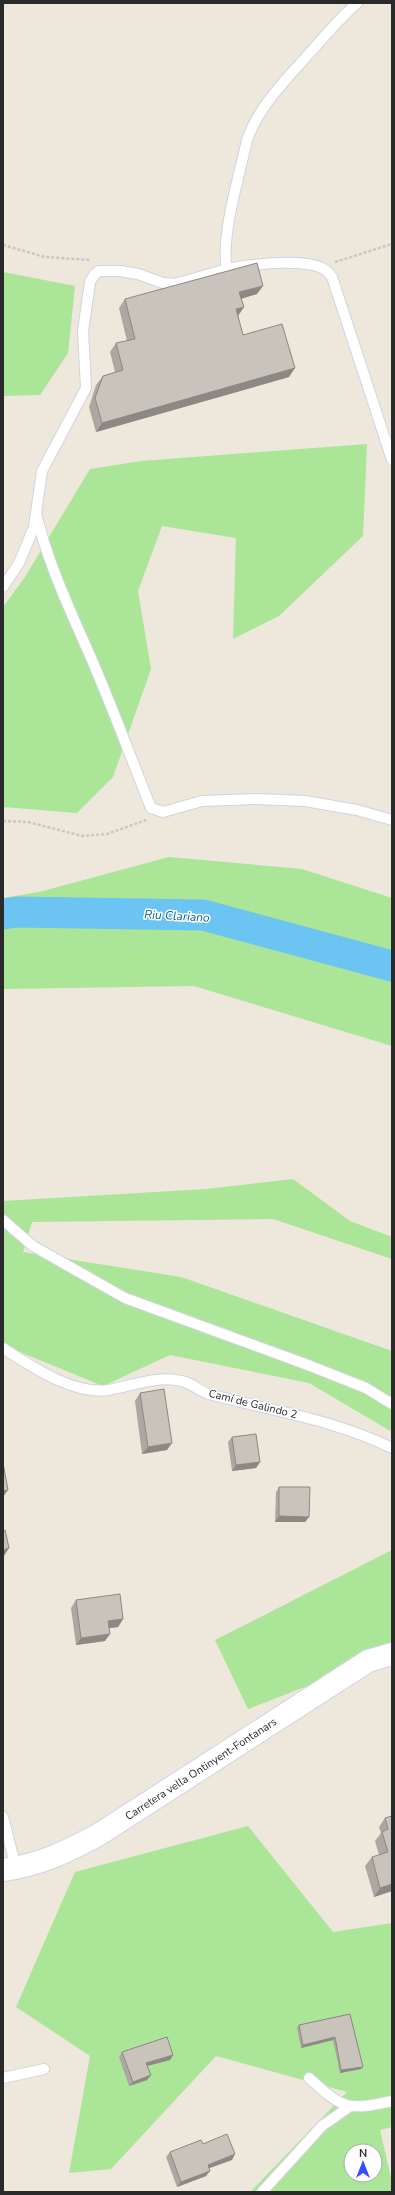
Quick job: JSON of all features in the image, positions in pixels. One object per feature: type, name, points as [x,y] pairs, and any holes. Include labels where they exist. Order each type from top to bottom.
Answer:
[{"type":"street","name":"Carretera vella Ontinyent-Fontanars","points":[[9,1869],[54,1858],[98,1835],[368,1661],[392,1654]]},
{"type":"lane","points":[[227,269],[224,259],[226,239],[247,140],[252,126],[267,101],[330,29],[357,3]]},
{"type":"lane","points":[[3,587],[19,563],[34,527],[42,472],[86,388],[83,331],[90,282],[94,275],[99,271],[120,271],[138,274],[163,283],[175,284],[227,269],[254,265],[285,264],[315,266],[327,271],[336,284],[392,460]]},
{"type":"lane","points":[[36,513],[41,534],[56,578],[104,688],[151,808],[163,812],[202,801],[256,799],[306,801],[357,810],[392,820]]},
{"type":"lane","points":[[3,1220],[33,1246],[125,1298],[308,1365],[366,1388],[392,1404]]},
{"type":"lane","name":"Camí de Galindo 2","points":[[3,1348],[36,1370],[84,1388],[107,1390],[158,1378],[184,1381],[207,1394],[337,1426],[360,1433],[392,1448]]},
{"type":"lane","points":[[3,1817],[9,1869]]},
{"type":"lane","points":[[3,2078],[44,2069]]},
{"type":"lane","points":[[309,2078],[330,2098],[349,2107],[366,2106],[392,2101]]},
{"type":"lane","points":[[262,2192],[322,2126],[349,2107]]},
{"type":"path","points":[[327,271],[330,266],[338,261],[392,244]]},
{"type":"path","points":[[3,245],[45,258],[95,261],[99,271]]},
{"type":"path","points":[[3,821],[28,822],[82,836],[107,834],[145,821],[156,810]]},
{"type":"green space","points":[[3,272],[75,286],[68,353],[40,395],[3,396]]},
{"type":"green space","points":[[367,444],[363,536],[279,616],[233,639],[236,538],[162,526],[138,591],[151,669],[113,777],[77,813],[3,807],[3,607],[25,577],[90,469],[141,461]]},
{"type":"green space","points":[[169,857],[302,869],[392,898],[392,1046],[194,986],[3,989],[3,898],[39,892]]},
{"type":"green space","points":[[293,1179],[350,1221],[392,1237],[392,1259],[273,1219],[32,1222],[23,1252],[181,1277],[392,1351],[392,1432],[309,1383],[170,1355],[103,1386],[3,1345],[3,1201],[206,1189]]},
{"type":"green space","points":[[392,1550],[392,1653],[248,1709],[215,1640]]},
{"type":"green space","points":[[248,1826],[333,1932],[392,1923],[392,2127],[380,2130],[383,2143],[392,2182],[392,2192],[250,2192],[347,2092],[216,2056],[111,2169],[69,2173],[90,2056],[16,2007],[75,1872]]},
{"type":"building","points":[[257,263],[263,286],[239,292],[244,307],[236,309],[243,335],[282,324],[295,368],[102,423],[95,398],[103,376],[123,370],[116,343],[135,339],[125,299]]},
{"type":"building","points":[[164,1389],[172,1443],[148,1447],[140,1393]]},
{"type":"building","points":[[256,1434],[260,1462],[236,1465],[232,1437]]},
{"type":"building","points":[[3,1463],[8,1490],[3,1491]]},
{"type":"building","points":[[279,1487],[310,1487],[309,1517],[279,1516]]},
{"type":"building","points":[[5,1530],[9,1548],[3,1550],[3,1531]]},
{"type":"building","points":[[120,1594],[123,1619],[108,1621],[110,1634],[81,1638],[76,1600]]},
{"type":"building","points":[[392,1816],[392,1884],[380,1888],[372,1857],[388,1852],[382,1832],[388,1829],[385,1818]]},
{"type":"building","points":[[350,2014],[363,2067],[341,2070],[335,2037],[303,2045],[299,2025]]},
{"type":"building","points":[[167,2037],[173,2055],[146,2063],[151,2075],[133,2082],[122,2052]]},
{"type":"building","points":[[227,2134],[235,2154],[208,2165],[210,2171],[181,2182],[170,2152],[201,2140],[203,2144]]},
{"type":"waterway","name":"Riu Clariano","points":[[3,914],[17,912],[203,915],[392,966]]}]
